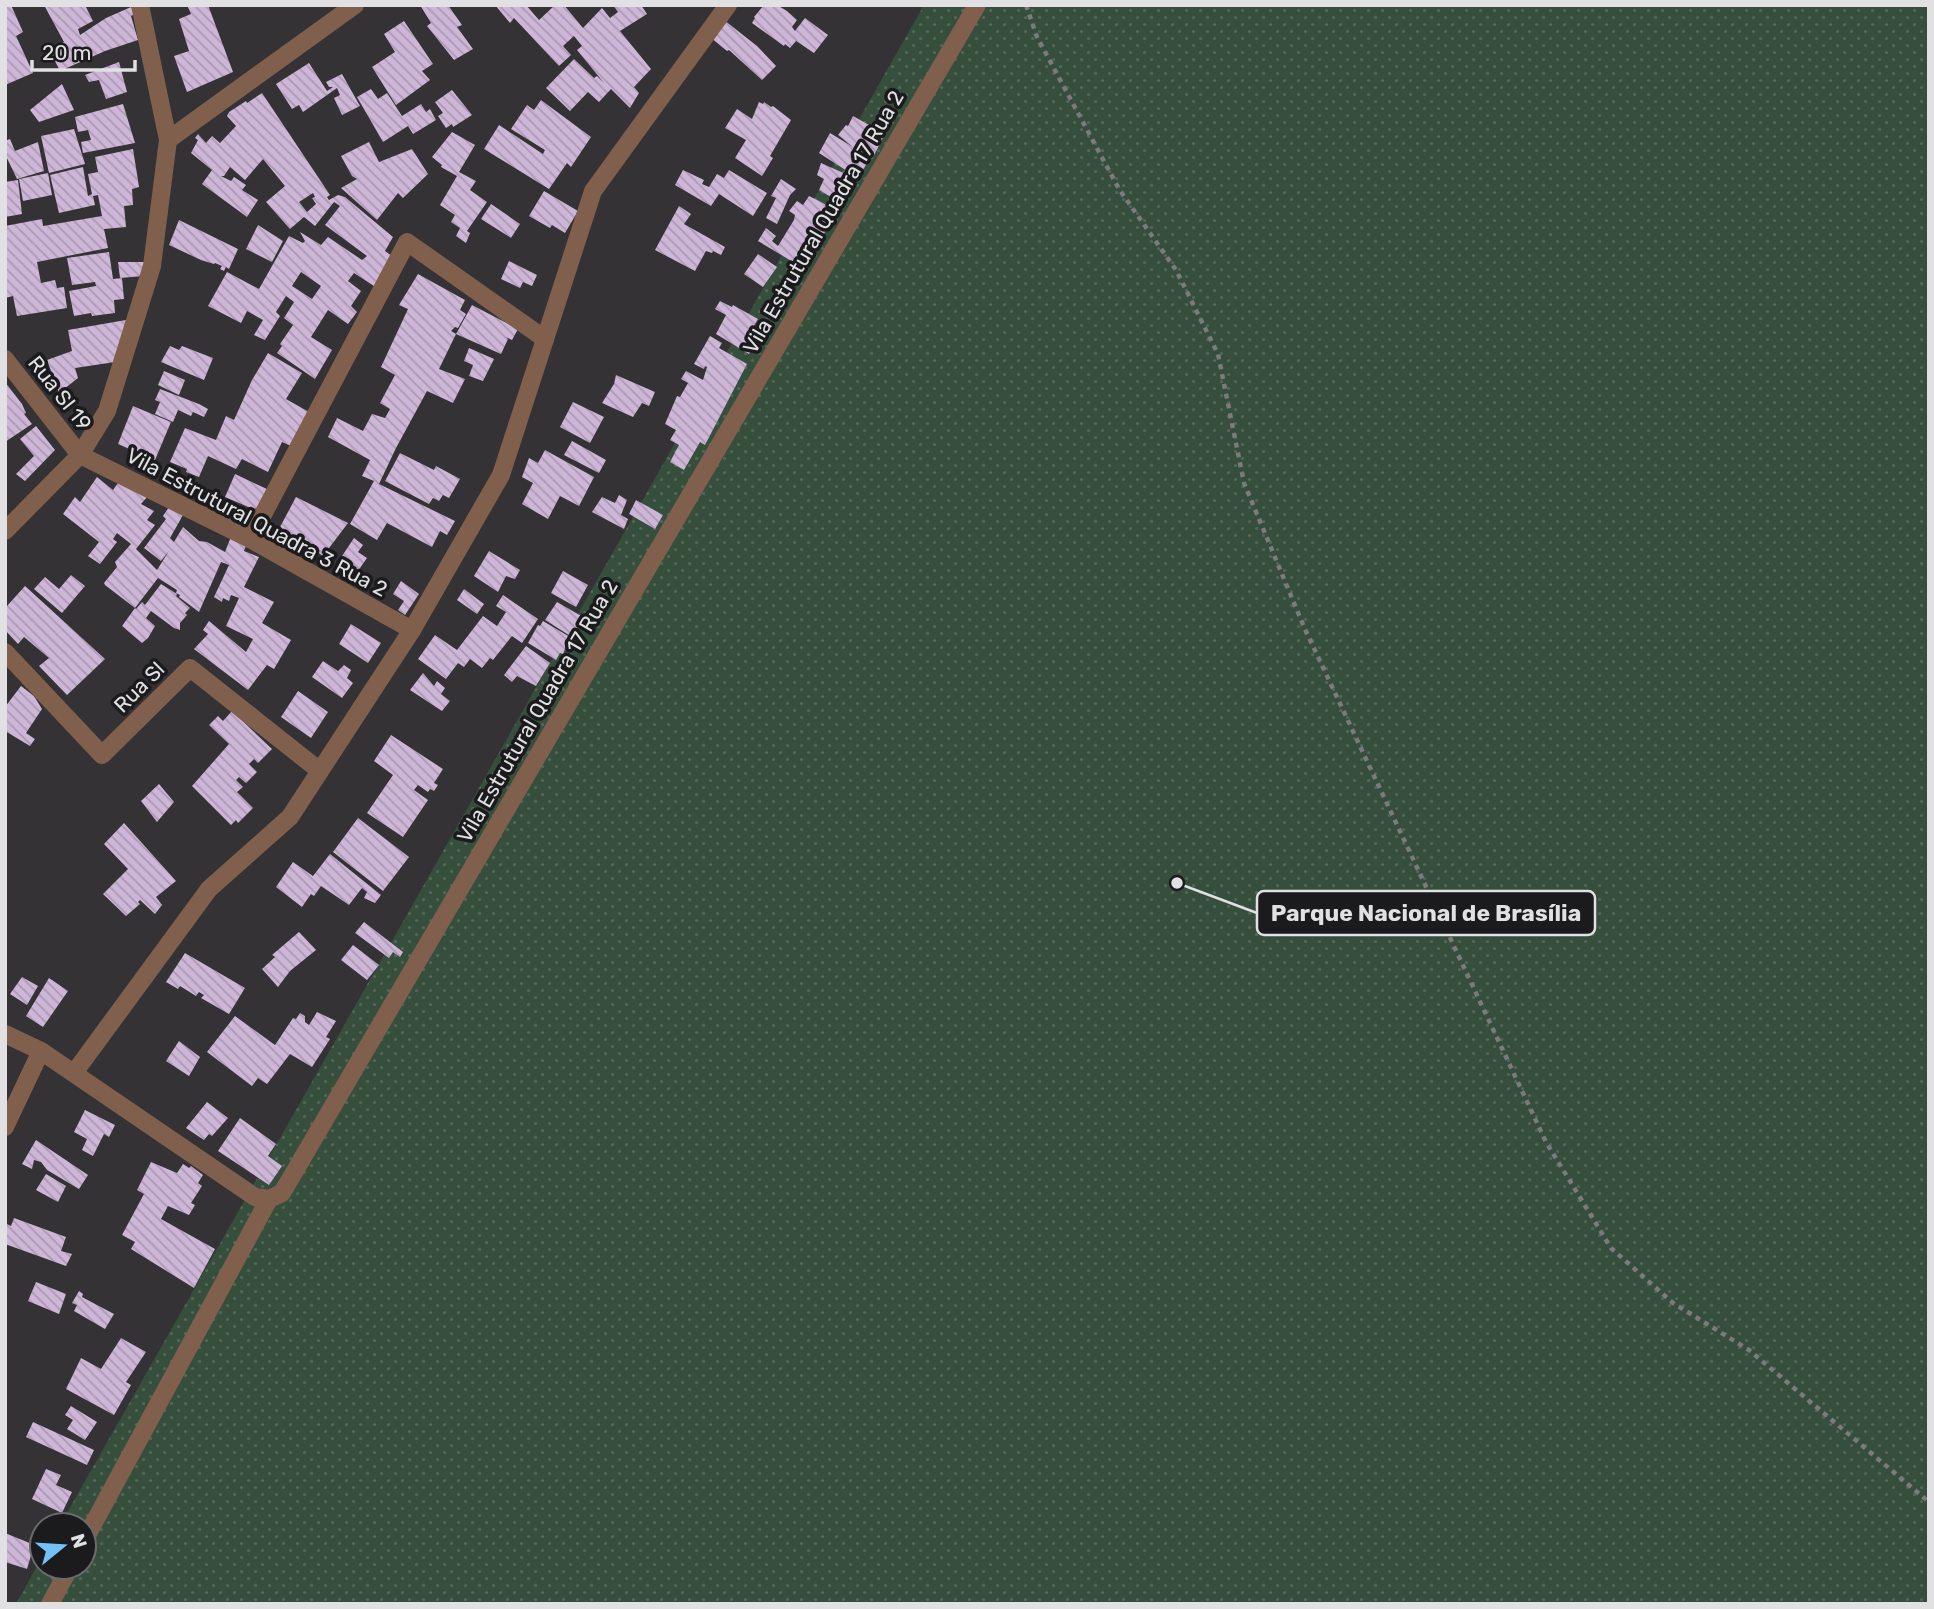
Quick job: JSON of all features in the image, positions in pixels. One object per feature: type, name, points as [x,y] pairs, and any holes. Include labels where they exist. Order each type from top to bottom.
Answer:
[{"type":"street","points":[[5,531],[80,455],[107,411],[152,266],[168,140],[141,5]]},
{"type":"street","points":[[168,140],[355,5]]},
{"type":"street","points":[[74,1073],[209,889],[290,817],[412,630],[501,475],[593,191],[728,5]]},
{"type":"street","name":"Vila Estrutural Quadra 17 Rua 2","points":[[98,1515],[269,1199],[282,1193],[977,5]]},
{"type":"street","points":[[250,539],[407,242],[545,340]]},
{"type":"street","name":"Rua Sl 19","points":[[5,359],[80,455]]},
{"type":"street","name":"Vila Estrutural Quadra 3 Rua 2","points":[[80,455],[250,539],[412,630]]},
{"type":"street","name":"Rua Sl","points":[[5,652],[102,755],[190,667],[320,771]]},
{"type":"street","points":[[5,1034],[41,1051],[255,1196],[269,1199]]},
{"type":"street","points":[[5,1127],[41,1051]]},
{"type":"street","points":[[50,1604],[62,1581]]},
{"type":"path","points":[[1026,5],[1037,37],[1119,189],[1176,270],[1217,354],[1244,483],[1304,627],[1546,1142],[1611,1248],[1673,1303],[1749,1350],[1929,1502]]},
{"type":"green space","points":[[924,5],[1929,5],[1929,1604],[16,1604],[29,1581],[98,1581],[98,1511],[68,1511]]},
{"type":"building","points":[[5,5],[11,5],[23,32],[16,36],[33,73],[5,85]]},
{"type":"building","points":[[44,5],[85,5],[93,21],[78,29],[80,35],[106,18],[131,7],[135,14],[131,16],[138,40],[60,71],[49,49],[64,42]]},
{"type":"building","points":[[187,5],[208,5],[233,72],[187,92],[174,56],[189,51],[179,19],[191,14]]},
{"type":"building","points":[[420,5],[448,5],[462,25],[457,27],[473,49],[454,60],[427,26],[431,23]]},
{"type":"building","points":[[495,5],[526,5],[539,20],[555,5],[564,5],[583,28],[602,8],[610,18],[618,12],[613,5],[641,5],[647,14],[620,31],[651,69],[634,87],[639,93],[630,108],[611,89],[599,102],[588,92],[570,111],[546,88],[574,59],[594,78],[597,76],[604,83],[577,50],[582,46],[574,36],[563,46],[571,55],[559,66],[514,18],[510,23]]},
{"type":"building","points":[[764,5],[777,5],[787,11],[797,20],[792,27],[795,31],[805,18],[828,35],[814,53],[796,41],[790,48],[785,44],[784,46],[752,23]]},
{"type":"building","points":[[724,20],[757,46],[776,66],[762,80],[710,37]]},
{"type":"building","points":[[404,21],[433,64],[422,71],[430,80],[396,105],[372,67],[395,52],[384,34]]},
{"type":"building","points":[[119,62],[127,92],[106,99],[99,80],[89,82],[85,75]]},
{"type":"building","points":[[309,63],[327,91],[333,87],[329,87],[326,82],[342,74],[360,106],[342,115],[334,98],[340,95],[337,88],[303,112],[299,105],[292,109],[276,84]]},
{"type":"building","points":[[62,84],[74,110],[39,122],[30,110]]},
{"type":"building","points":[[371,89],[378,99],[387,93],[402,116],[421,104],[426,112],[430,109],[436,120],[413,134],[408,126],[383,142],[357,97]]},
{"type":"building","points":[[452,90],[472,115],[453,127],[452,124],[446,128],[438,116],[443,113],[435,102]]},
{"type":"building","points":[[262,93],[330,195],[327,197],[329,200],[338,195],[345,197],[393,237],[385,251],[392,256],[374,286],[354,273],[348,281],[361,291],[351,306],[357,312],[348,324],[328,310],[311,337],[332,350],[315,379],[277,353],[293,325],[284,318],[294,302],[286,296],[276,312],[280,316],[265,340],[254,335],[263,320],[247,311],[241,323],[208,306],[227,272],[259,289],[289,236],[303,243],[305,241],[300,232],[321,245],[328,237],[362,260],[367,256],[325,225],[340,206],[334,202],[315,226],[304,217],[290,229],[266,202],[285,186],[263,159],[245,180],[230,167],[224,176],[221,176],[231,181],[234,177],[246,185],[242,190],[258,200],[247,217],[202,184],[212,170],[191,153],[198,140],[195,138],[198,134],[206,143],[212,136],[220,143],[236,126],[227,116],[229,112],[246,101],[247,103]],"holes":[[[313,193],[315,197],[312,198],[316,204],[307,212],[299,202]],[[301,272],[321,286],[312,299],[292,286]]]},
{"type":"building","points":[[541,100],[591,137],[571,167],[567,163],[549,189],[484,149],[499,125],[543,154],[545,150],[511,129],[527,105],[534,110]]},
{"type":"building","points":[[759,102],[773,106],[791,120],[762,176],[735,158],[746,140],[725,128],[737,109],[752,119]]},
{"type":"building","points":[[123,104],[135,143],[83,153],[81,142],[91,140],[88,130],[78,132],[75,117]]},
{"type":"building","points":[[853,116],[885,134],[858,178],[819,153],[830,133],[853,147],[838,135],[848,126]]},
{"type":"building","points":[[74,129],[85,164],[49,173],[41,136]]},
{"type":"building","points":[[452,132],[475,145],[459,172],[476,181],[470,190],[487,202],[467,231],[470,233],[466,243],[456,236],[460,228],[451,222],[455,215],[440,205],[457,176],[441,167],[432,157]]},
{"type":"building","points":[[10,139],[15,151],[38,142],[44,171],[17,179],[5,154],[5,141]]},
{"type":"building","points":[[369,142],[379,162],[412,149],[428,174],[403,198],[398,193],[377,220],[341,188],[357,179],[352,176],[341,156]]},
{"type":"building","points":[[133,149],[139,187],[132,189],[133,205],[124,206],[126,227],[104,229],[108,248],[37,262],[41,283],[55,280],[57,288],[64,287],[67,308],[17,316],[13,296],[5,298],[5,226],[42,219],[43,226],[102,216],[98,195],[93,196],[95,205],[59,213],[50,175],[83,167],[88,196],[92,194],[88,174],[98,172],[95,157]]},
{"type":"building","points":[[821,163],[857,179],[843,204],[819,190],[824,179],[817,175]]},
{"type":"building","points":[[683,170],[704,180],[702,184],[709,187],[717,174],[724,178],[729,170],[767,193],[753,216],[719,194],[711,206],[675,185]]},
{"type":"building","points":[[48,173],[52,195],[23,201],[19,179]]},
{"type":"building","points":[[781,179],[796,189],[790,195],[777,224],[766,218],[776,198],[771,196]]},
{"type":"building","points":[[18,180],[22,214],[5,217],[5,182]]},
{"type":"building","points":[[544,191],[578,211],[565,233],[529,216]]},
{"type":"building","points":[[809,196],[835,209],[836,214],[803,268],[758,241],[766,228],[776,236],[772,241],[778,246],[794,220],[795,215],[789,211],[797,201],[803,205]]},
{"type":"building","points":[[491,204],[520,224],[511,238],[481,219]]},
{"type":"building","points":[[679,206],[691,214],[684,224],[725,247],[721,255],[706,251],[695,271],[655,250]]},
{"type":"building","points":[[179,220],[238,249],[229,269],[226,267],[224,271],[220,269],[222,266],[201,260],[169,245]]},
{"type":"building","points":[[258,225],[283,241],[272,262],[246,249]]},
{"type":"building","points":[[109,252],[113,279],[122,278],[124,299],[114,300],[115,313],[74,316],[69,291],[96,286],[95,282],[72,285],[67,258]]},
{"type":"building","points":[[758,254],[777,267],[763,287],[744,274]]},
{"type":"building","points":[[509,261],[537,275],[532,286],[523,282],[520,288],[501,279]]},
{"type":"building","points":[[118,262],[146,262],[143,276],[120,278]]},
{"type":"building","points":[[418,274],[465,300],[460,310],[466,314],[458,328],[455,327],[451,331],[456,334],[439,369],[465,379],[453,403],[427,391],[379,484],[455,521],[447,535],[440,531],[432,547],[387,523],[377,540],[350,524],[374,481],[362,476],[370,460],[328,437],[337,418],[363,431],[372,414],[385,418],[390,409],[380,403],[395,375],[381,367],[408,309],[399,305]]},
{"type":"building","points":[[720,301],[758,319],[749,334],[757,339],[749,354],[716,334],[726,315],[715,309]]},
{"type":"building","points":[[472,305],[518,329],[512,340],[506,337],[508,339],[501,354],[456,334]]},
{"type":"building","points":[[126,320],[115,362],[75,368],[78,378],[59,393],[47,360],[72,351],[68,330]]},
{"type":"building","points":[[710,336],[722,343],[719,348],[747,364],[705,445],[700,442],[684,470],[670,462],[679,445],[670,440],[676,430],[665,424],[677,396],[680,397],[688,383],[681,379],[686,371],[703,380],[707,367],[704,369],[694,364]]},
{"type":"building","points":[[170,346],[179,350],[182,346],[213,358],[204,380],[161,362]]},
{"type":"building","points":[[469,348],[494,359],[483,381],[469,376],[473,365],[464,361]]},
{"type":"building","points":[[268,353],[302,373],[286,399],[309,412],[293,447],[282,442],[268,472],[242,459],[236,469],[208,456],[199,477],[170,462],[185,428],[216,440],[226,416],[234,420]]},
{"type":"building","points":[[164,371],[185,380],[179,395],[158,385]]},
{"type":"building","points":[[616,375],[655,392],[649,406],[642,403],[633,417],[602,403],[614,384]]},
{"type":"building","points":[[5,382],[22,404],[26,413],[24,414],[32,424],[5,442]]},
{"type":"building","points":[[160,389],[208,409],[204,417],[193,412],[191,416],[178,410],[173,422],[155,414],[160,402],[155,400]]},
{"type":"building","points":[[573,402],[604,417],[590,443],[560,427]]},
{"type":"building","points":[[133,406],[171,422],[155,460],[118,444]]},
{"type":"building","points":[[36,426],[55,450],[25,481],[16,474],[34,456],[20,439]]},
{"type":"building","points":[[572,441],[606,460],[599,473],[564,455]]},
{"type":"building","points":[[545,450],[594,477],[579,506],[560,496],[548,519],[522,504],[533,483],[522,477],[529,458],[538,463]]},
{"type":"building","points":[[400,453],[434,470],[436,466],[460,479],[449,498],[443,495],[439,501],[433,498],[429,504],[385,481]]},
{"type":"building","points":[[235,474],[269,490],[260,508],[253,509],[225,497]]},
{"type":"building","points":[[97,477],[113,490],[120,480],[148,496],[141,504],[154,511],[147,520],[155,525],[136,549],[157,570],[169,551],[161,561],[144,548],[166,519],[163,516],[169,507],[183,515],[170,538],[174,542],[183,527],[199,541],[207,542],[225,552],[232,534],[248,541],[244,551],[259,557],[244,587],[274,602],[262,623],[291,640],[274,669],[267,665],[248,690],[194,649],[208,634],[203,630],[209,621],[246,652],[253,639],[226,626],[239,598],[231,595],[229,601],[223,598],[222,602],[214,597],[229,565],[221,562],[199,612],[179,597],[177,590],[158,578],[135,608],[105,585],[117,567],[115,562],[131,544],[117,533],[113,539],[117,542],[100,564],[88,556],[99,542],[63,514],[75,497],[80,502]]},
{"type":"building","points":[[619,495],[627,500],[621,515],[628,519],[624,529],[592,512],[602,497],[615,503]]},
{"type":"building","points":[[296,497],[348,523],[323,556],[280,527]]},
{"type":"building","points":[[636,500],[663,515],[655,529],[629,514]]},
{"type":"building","points":[[354,538],[363,545],[358,552],[367,558],[353,578],[336,565]]},
{"type":"building","points":[[489,551],[520,570],[515,579],[506,576],[498,592],[474,576]]},
{"type":"building","points":[[563,571],[588,585],[576,607],[551,593]]},
{"type":"building","points":[[71,575],[85,586],[62,613],[34,589],[45,577],[59,589]]},
{"type":"building","points":[[401,581],[419,594],[405,615],[398,610],[404,601],[393,594]]},
{"type":"building","points":[[161,584],[177,594],[190,608],[180,623],[180,630],[151,611],[146,618],[155,626],[142,643],[122,626],[135,608],[142,602],[145,605]]},
{"type":"building","points":[[25,586],[105,659],[67,695],[39,666],[49,658],[24,637],[18,644],[5,630],[5,605],[7,606]]},
{"type":"building","points":[[464,589],[484,604],[477,614],[457,600]]},
{"type":"building","points":[[503,595],[538,619],[522,643],[512,636],[493,660],[490,658],[482,668],[470,659],[464,667],[458,663],[446,679],[418,659],[435,635],[457,650],[483,616],[497,626],[506,612],[496,606]]},
{"type":"building","points":[[557,602],[583,617],[572,637],[545,620]]},
{"type":"building","points":[[543,621],[570,637],[563,654],[560,653],[556,660],[528,643]]},
{"type":"building","points":[[351,624],[381,643],[368,663],[339,644]]},
{"type":"building","points":[[526,646],[550,663],[536,686],[517,676],[512,682],[504,675]]},
{"type":"building","points":[[323,661],[338,671],[344,665],[351,670],[347,678],[353,683],[342,698],[312,677]]},
{"type":"building","points":[[423,673],[434,686],[437,681],[445,688],[441,694],[450,701],[442,711],[410,690]]},
{"type":"building","points":[[21,686],[34,696],[42,709],[26,733],[35,739],[30,746],[5,731],[5,707]]},
{"type":"building","points":[[298,691],[328,712],[311,738],[281,717]]},
{"type":"building","points":[[232,711],[272,749],[258,763],[254,759],[249,764],[257,772],[246,783],[239,777],[236,780],[243,787],[237,792],[253,808],[238,823],[236,820],[231,825],[192,786],[229,744],[209,725],[218,716],[223,721]]},
{"type":"building","points":[[391,735],[443,769],[434,783],[438,785],[434,791],[430,789],[428,792],[418,785],[414,790],[428,800],[403,837],[367,813],[393,775],[374,761]]},
{"type":"building","points":[[159,784],[174,802],[157,822],[141,801]]},
{"type":"building","points":[[358,818],[409,857],[383,891],[333,852]]},
{"type":"building","points":[[124,823],[176,881],[156,897],[162,905],[155,914],[140,900],[140,904],[126,916],[103,894],[128,869],[104,844]]},
{"type":"building","points":[[330,854],[381,895],[375,903],[364,898],[367,892],[362,888],[349,905],[321,886],[302,907],[276,887],[293,862],[313,876]]},
{"type":"building","points":[[364,922],[403,952],[400,957],[393,952],[389,958],[355,933]]},
{"type":"building","points":[[299,932],[316,950],[290,971],[278,987],[262,969],[275,957],[272,955]]},
{"type":"building","points":[[353,945],[379,965],[367,980],[341,960]]},
{"type":"building","points":[[185,953],[245,988],[229,1014],[201,998],[204,995],[199,992],[196,996],[180,986],[178,989],[166,982]]},
{"type":"building","points":[[22,977],[38,986],[27,1005],[10,994]]},
{"type":"building","points":[[49,978],[68,991],[43,1027],[26,1016]]},
{"type":"building","points":[[317,1012],[336,1021],[326,1037],[330,1039],[312,1067],[290,1054],[267,1084],[258,1078],[252,1086],[207,1052],[235,1016],[275,1045],[293,1018],[296,1019],[300,1013],[305,1016],[305,1022],[309,1025]]},
{"type":"building","points":[[179,1041],[200,1057],[189,1076],[166,1061]]},
{"type":"building","points":[[207,1102],[228,1118],[212,1136],[209,1134],[204,1140],[186,1128]]},
{"type":"building","points":[[85,1110],[115,1125],[109,1137],[104,1134],[93,1156],[82,1150],[87,1139],[74,1132]]},
{"type":"building","points":[[240,1118],[276,1144],[268,1156],[282,1166],[269,1185],[218,1151]]},
{"type":"building","points":[[36,1140],[88,1175],[79,1189],[47,1170],[41,1162],[34,1160],[32,1169],[22,1164]]},
{"type":"building","points":[[151,1162],[177,1173],[183,1164],[189,1168],[191,1166],[203,1175],[198,1183],[202,1186],[191,1203],[195,1205],[189,1215],[168,1206],[161,1219],[215,1249],[194,1288],[131,1249],[135,1242],[122,1235],[144,1194],[137,1190]]},
{"type":"building","points":[[46,1174],[66,1186],[58,1202],[36,1190]]},
{"type":"building","points":[[14,1218],[66,1237],[61,1251],[72,1254],[66,1266],[5,1244],[5,1223],[11,1226]]},
{"type":"building","points":[[36,1282],[66,1294],[59,1314],[28,1301]]},
{"type":"building","points":[[79,1291],[83,1294],[82,1297],[114,1314],[105,1329],[74,1311],[77,1305],[72,1303]]},
{"type":"building","points":[[121,1338],[146,1352],[126,1382],[131,1385],[114,1415],[66,1389],[81,1358],[101,1369]]},
{"type":"building","points":[[71,1406],[97,1422],[85,1440],[67,1429],[73,1420],[65,1415]]},
{"type":"building","points":[[33,1422],[94,1450],[87,1465],[26,1437]]},
{"type":"building","points":[[46,1469],[61,1475],[56,1485],[72,1492],[63,1511],[32,1499]]},
{"type":"building","points":[[5,1533],[28,1542],[27,1569],[5,1562]]},
{"type":"place","name":"Parque Nacional de Brasília","points":[[1177,883]]}]
